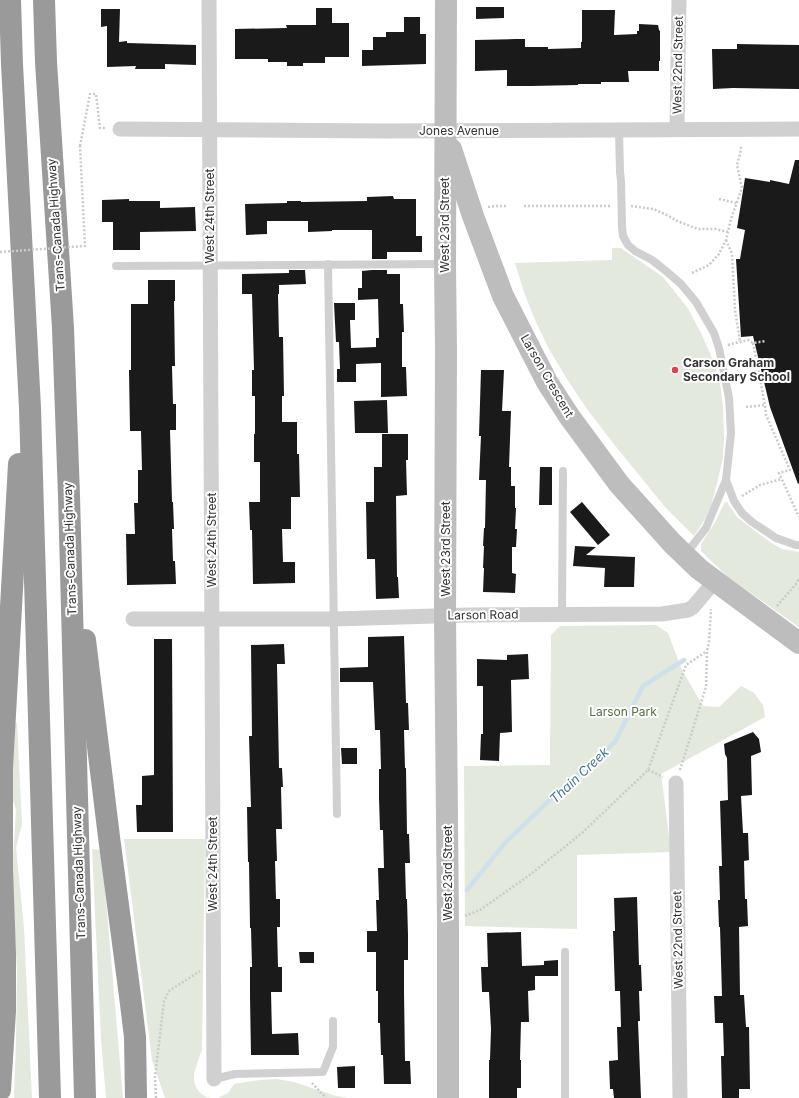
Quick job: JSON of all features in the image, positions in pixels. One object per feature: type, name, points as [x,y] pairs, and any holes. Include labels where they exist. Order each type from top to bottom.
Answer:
[{"type":"highway","points":[[10,0],[30,408],[50,1098]]},
{"type":"highway","name":"Trans-Canada Highway","points":[[44,0],[47,78],[63,328],[85,1098]]},
{"type":"highway","points":[[0,1090],[5,1011],[5,954],[2,869],[2,768],[26,329]]},
{"type":"highway","points":[[69,496],[107,821],[135,1037],[136,1098]]},
{"type":"highway","points":[[136,1071],[139,1091],[142,1098]]},
{"type":"street","name":"West 24th Street","points":[[209,0],[214,1080]]},
{"type":"street","name":"West 23rd Street","points":[[446,0],[445,264],[448,1098]]},
{"type":"street","name":"West 22nd Street","points":[[677,129],[679,0]]},
{"type":"street","name":"Jones Avenue","points":[[120,128],[445,131],[799,129]]},
{"type":"street","name":"Larson Crescent","points":[[445,131],[473,216],[502,296],[547,382],[569,416],[619,484],[672,543],[699,569],[715,581]]},
{"type":"street","name":"Larson Road","points":[[133,619],[334,619],[562,614],[662,614],[688,610],[693,607],[715,581]]},
{"type":"street","points":[[715,581],[799,643]]},
{"type":"street","name":"West 22nd Street","points":[[676,783],[680,1098]]},
{"type":"lane","points":[[619,130],[623,236],[628,245],[635,251],[652,260],[681,284],[696,302],[714,333],[719,348],[728,398],[731,433],[726,480],[706,528],[684,555]]},
{"type":"lane","points":[[328,264],[337,814]]},
{"type":"lane","points":[[116,266],[445,264]]},
{"type":"lane","points":[[562,614],[563,471]]},
{"type":"lane","points":[[726,480],[734,502],[742,513],[752,522],[776,538],[799,545]]},
{"type":"lane","points":[[565,952],[565,1098]]},
{"type":"lane","points":[[214,1080],[235,1074],[323,1072],[333,1047],[333,1021]]},
{"type":"path","points":[[0,252],[85,246],[80,146],[90,94],[96,94],[100,128]]},
{"type":"path","points":[[692,273],[709,265],[719,254],[726,240],[731,219],[742,188],[737,165],[741,145]]},
{"type":"path","points":[[719,198],[737,203]]},
{"type":"path","points":[[486,207],[508,206]]},
{"type":"path","points":[[524,206],[616,206]]},
{"type":"path","points":[[630,206],[653,209],[677,221],[698,229],[715,229],[728,232]]},
{"type":"path","points":[[726,240],[732,254],[735,310],[740,342]]},
{"type":"path","points":[[719,348],[748,340],[753,343],[766,341]]},
{"type":"path","points":[[753,343],[766,405],[766,415],[790,470],[779,473],[799,517]]},
{"type":"path","points":[[746,407],[766,405]]},
{"type":"path","points":[[742,496],[760,485],[782,479]]},
{"type":"path","points":[[767,619],[796,584],[799,578]]},
{"type":"path","points":[[676,783],[706,687],[707,651],[711,608]]},
{"type":"path","points":[[448,922],[480,910],[531,874],[582,833],[648,770],[686,665],[707,651]]},
{"type":"path","points":[[156,1098],[155,1077],[164,1001],[169,991],[214,962]]},
{"type":"path","points":[[302,1072],[326,1098]]},
{"type":"green space","points":[[612,248],[621,248],[663,277],[687,307],[712,358],[720,383],[723,406],[723,458],[711,506],[694,536],[666,508],[617,448],[587,409],[567,379],[549,349],[535,320],[515,263],[612,260]]},
{"type":"green space","points":[[725,502],[727,502],[737,517],[770,542],[782,549],[799,552],[799,627],[729,578],[701,551],[701,544],[714,524]]},
{"type":"green space","name":"Larson Park","points":[[656,625],[668,633],[682,670],[703,706],[719,707],[741,686],[754,693],[763,705],[765,717],[661,774],[671,852],[577,855],[577,929],[465,926],[464,766],[550,765],[551,635],[560,626]]},
{"type":"green space","points":[[10,722],[17,723],[22,824],[16,848],[24,928],[32,1098],[14,1098],[17,971],[12,875],[16,810],[7,780]]},
{"type":"green space","points":[[124,839],[205,839],[202,1049],[196,1067],[194,1081],[201,1094],[211,1098],[165,1098],[152,1060]]},
{"type":"green space","points":[[92,849],[101,850],[123,1098],[106,1098],[101,1039]]},
{"type":"green space","points":[[277,1079],[294,1082],[336,1096],[349,1098],[218,1098],[228,1093],[234,1084]]},
{"type":"building","points":[[476,7],[504,7],[504,18],[476,19]]},
{"type":"building","points":[[316,8],[332,8],[332,23],[349,23],[349,57],[325,57],[325,63],[303,63],[303,66],[287,66],[287,62],[268,62],[268,59],[235,59],[235,29],[287,28],[286,25],[316,25]]},
{"type":"building","points":[[101,9],[120,9],[119,42],[127,41],[127,43],[196,45],[196,65],[165,64],[165,69],[135,69],[136,66],[107,67],[107,26],[101,27]]},
{"type":"building","points":[[582,10],[615,10],[614,35],[637,34],[637,31],[639,31],[639,24],[658,25],[660,31],[659,71],[628,71],[629,82],[601,82],[601,84],[578,85],[507,86],[507,70],[475,71],[475,40],[525,39],[525,47],[548,47],[548,49],[581,48]]},
{"type":"building","points":[[404,17],[420,17],[420,34],[426,34],[426,64],[362,66],[362,50],[373,50],[373,37],[386,37],[386,32],[404,32]]},
{"type":"building","points":[[737,44],[799,45],[799,89],[713,89],[712,49],[737,49]]},
{"type":"building","points":[[795,160],[799,160],[798,484],[770,407],[753,336],[741,337],[736,259],[740,259],[745,230],[737,228],[745,178],[770,182],[770,180],[789,184]]},
{"type":"building","points":[[393,196],[394,199],[416,199],[416,236],[422,236],[422,252],[387,252],[387,259],[372,259],[372,230],[332,230],[308,232],[308,221],[267,221],[267,234],[246,235],[245,204],[287,203],[287,201],[367,201],[367,197]]},
{"type":"building","points":[[129,199],[129,201],[160,201],[160,208],[195,207],[196,231],[140,232],[140,250],[113,250],[113,222],[102,222],[102,200]]},
{"type":"building","points":[[289,270],[305,270],[306,284],[279,285],[278,294],[279,337],[283,337],[284,396],[282,396],[282,422],[297,422],[297,454],[299,454],[300,497],[291,497],[291,529],[282,529],[283,562],[295,562],[295,583],[253,584],[252,530],[250,530],[249,502],[260,502],[260,462],[254,462],[255,396],[252,396],[252,370],[254,370],[252,294],[242,294],[242,274],[289,273]]},
{"type":"building","points":[[387,270],[387,274],[400,274],[400,304],[403,304],[404,332],[402,332],[402,367],[406,367],[407,396],[381,397],[381,363],[356,364],[356,382],[337,382],[337,369],[340,369],[339,342],[336,342],[334,303],[355,303],[355,320],[350,320],[351,348],[376,347],[376,338],[379,338],[378,299],[358,300],[358,288],[362,288],[362,271]]},
{"type":"building","points":[[148,280],[175,280],[175,366],[172,366],[173,404],[176,404],[176,430],[170,430],[174,529],[172,529],[173,561],[175,561],[176,584],[127,585],[126,534],[135,534],[134,503],[138,503],[138,470],[142,470],[141,431],[130,431],[129,370],[131,370],[131,304],[148,304]]},
{"type":"building","points":[[481,370],[504,370],[502,411],[511,411],[509,467],[511,467],[511,486],[515,486],[515,529],[517,529],[516,547],[512,547],[512,573],[516,574],[515,593],[483,592],[483,546],[486,480],[479,480]]},
{"type":"building","points":[[387,400],[388,433],[355,433],[354,401]]},
{"type":"building","points":[[382,434],[408,434],[408,460],[406,460],[407,495],[396,496],[397,577],[399,598],[376,599],[375,559],[367,559],[366,502],[374,502],[374,467],[382,467]]},
{"type":"building","points":[[540,467],[552,467],[552,505],[539,505]]},
{"type":"building","points":[[582,502],[610,535],[598,545],[570,512]]},
{"type":"building","points":[[575,546],[596,547],[586,555],[635,557],[634,587],[604,587],[605,568],[573,566]]},
{"type":"building","points":[[404,636],[406,703],[408,703],[409,730],[404,730],[407,834],[409,834],[410,863],[405,863],[408,960],[404,960],[405,1061],[410,1061],[411,1084],[384,1084],[380,1023],[378,1023],[378,991],[376,991],[376,952],[367,952],[367,931],[377,931],[376,900],[379,900],[378,868],[384,868],[383,830],[380,830],[379,798],[379,769],[381,769],[380,730],[375,730],[373,682],[340,682],[340,668],[368,667],[368,637]]},
{"type":"building","points":[[154,639],[172,639],[173,832],[137,832],[136,805],[142,805],[142,776],[154,775]]},
{"type":"building","points":[[284,644],[285,664],[277,664],[279,768],[282,768],[283,787],[281,787],[282,829],[276,829],[277,861],[275,861],[276,899],[280,899],[280,927],[277,927],[278,967],[282,967],[282,992],[271,992],[272,1034],[298,1033],[299,1055],[251,1055],[250,967],[252,967],[247,807],[251,807],[249,736],[252,736],[251,645]]},
{"type":"building","points":[[528,654],[529,679],[511,680],[512,732],[500,733],[499,761],[480,760],[481,734],[483,734],[483,686],[477,686],[477,659],[507,660],[507,655]]},
{"type":"building","points":[[753,732],[759,739],[761,752],[751,756],[752,795],[741,796],[743,833],[748,833],[749,860],[744,861],[745,899],[747,899],[748,926],[739,927],[740,995],[744,995],[746,1027],[749,1027],[750,1089],[739,1089],[739,1098],[722,1098],[721,1056],[724,1056],[723,1023],[715,1023],[714,996],[722,996],[718,900],[720,900],[719,866],[722,866],[720,801],[728,800],[727,758],[724,744]]},
{"type":"building","points":[[341,748],[357,748],[357,764],[342,764]]},
{"type":"building","points":[[637,897],[639,965],[641,965],[642,991],[639,991],[640,1021],[638,1021],[641,1098],[614,1098],[613,1089],[610,1089],[609,1061],[618,1060],[617,1027],[621,1027],[620,991],[615,991],[613,931],[615,931],[614,898]]},
{"type":"building","points":[[521,932],[522,966],[544,965],[544,961],[558,960],[558,976],[535,976],[535,990],[528,991],[529,1022],[521,1022],[521,1088],[517,1088],[517,1098],[489,1098],[491,1029],[489,992],[482,992],[481,967],[488,967],[487,933]]},
{"type":"building","points":[[299,952],[314,952],[314,963],[300,963]]},
{"type":"building","points":[[355,1066],[355,1088],[338,1088],[337,1067]]},
{"type":"waterway","name":"Thain Creek","points":[[467,890],[505,843],[558,792],[615,742],[643,686],[684,660]]},
{"type":"place","name":"Carson Graham Secondary School","points":[[675,370]]}]
